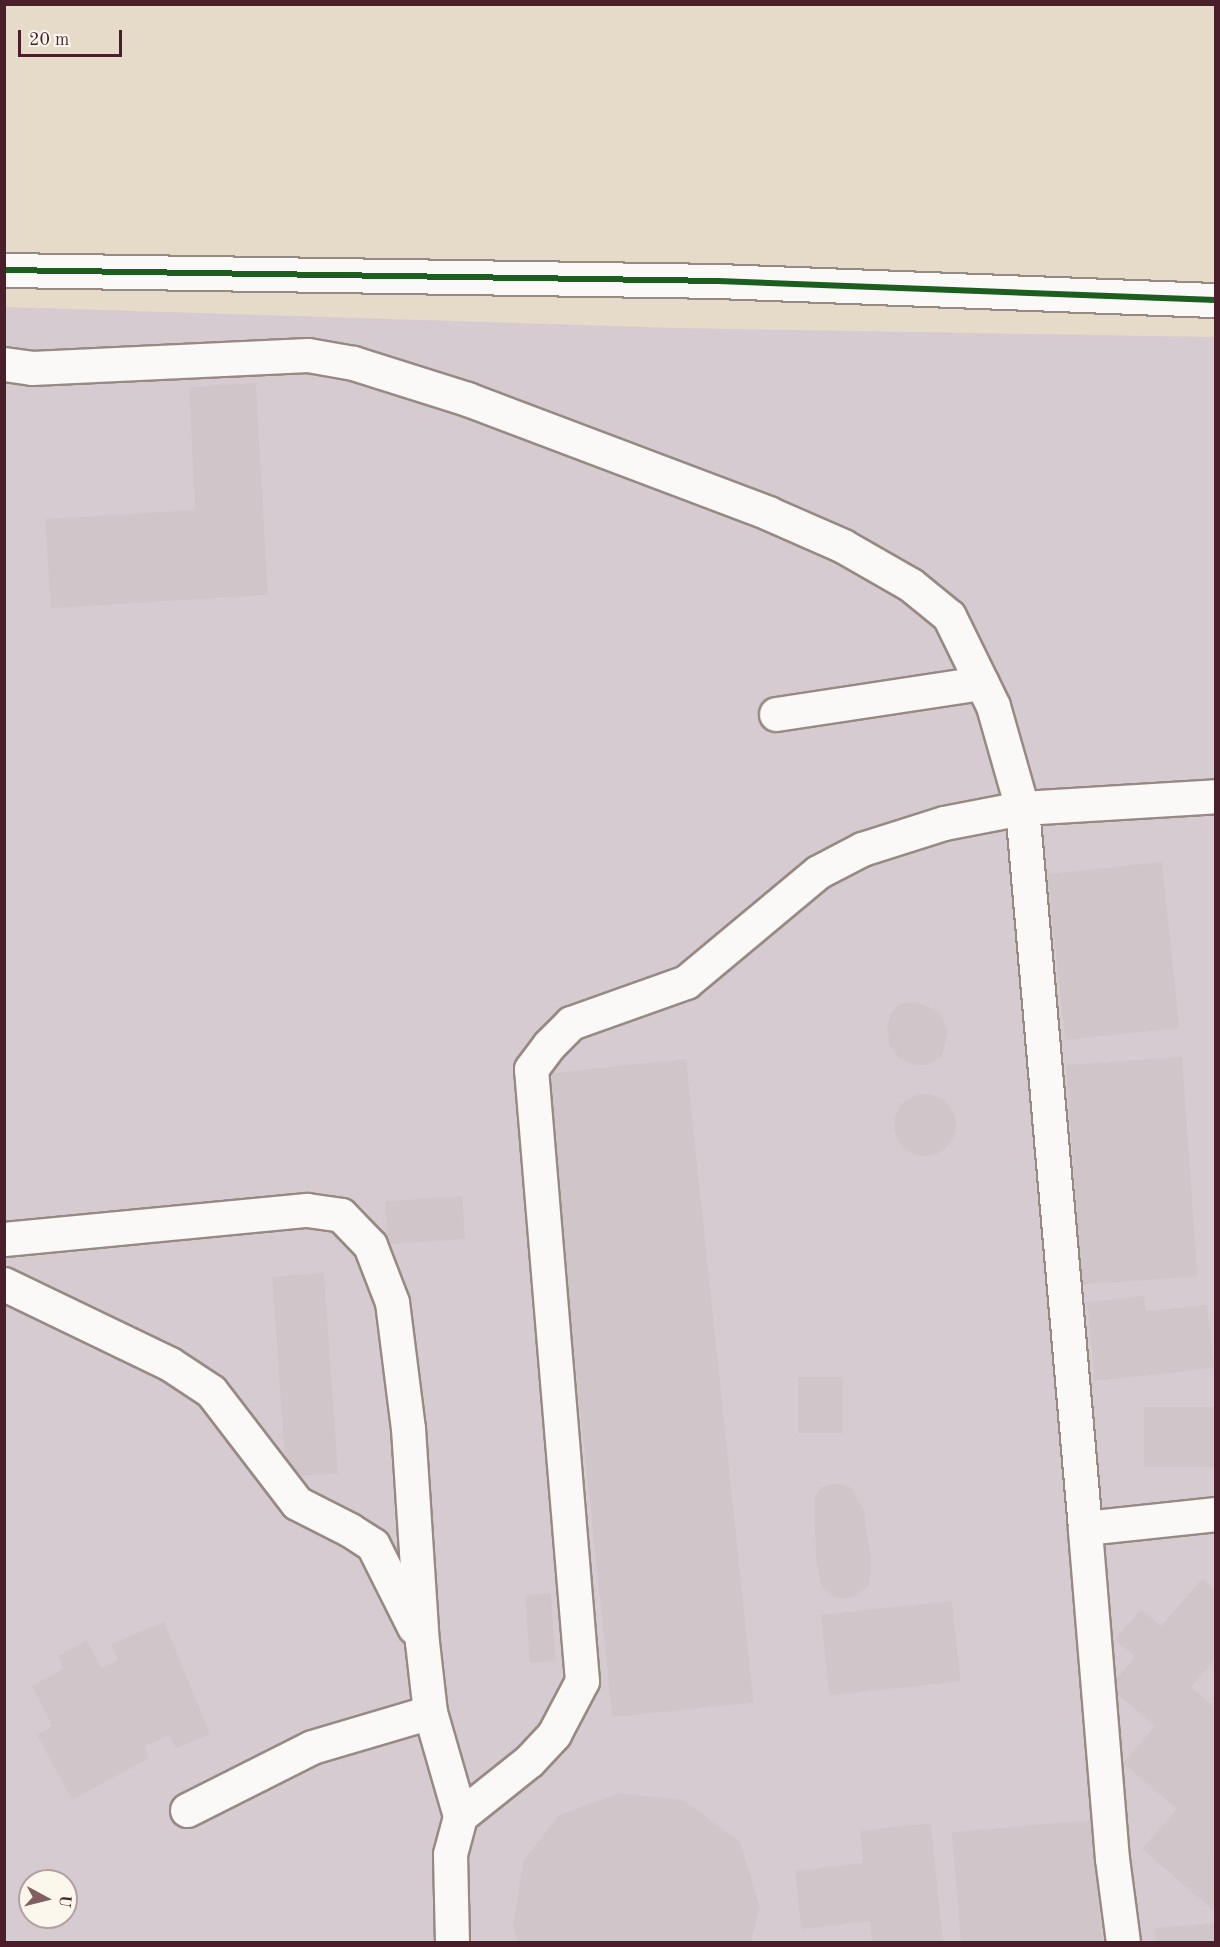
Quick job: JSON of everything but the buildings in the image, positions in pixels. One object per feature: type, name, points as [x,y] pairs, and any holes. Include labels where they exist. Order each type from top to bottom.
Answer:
[{"type":"street","points":[[4,270],[718,280],[1094,292],[1215,300]]},
{"type":"street","points":[[4,364],[32,369],[308,356],[353,363],[406,378],[768,513],[843,546],[911,585],[949,616],[982,683],[1010,756],[1022,808],[1112,1859],[1123,1942]]},
{"type":"street","points":[[776,714],[982,683]]},
{"type":"street","points":[[460,1816],[529,1761],[554,1734],[582,1681],[531,1070],[549,1045],[572,1023],[686,982],[818,872],[844,857],[944,823],[1022,808],[1215,796]]},
{"type":"street","points":[[4,1239],[307,1210],[341,1215],[370,1245],[392,1302],[408,1428],[422,1642],[430,1712],[460,1816],[450,1854],[452,1942]]},
{"type":"street","points":[[4,1284],[170,1364],[211,1391],[297,1503],[350,1530],[373,1545],[422,1642]]},
{"type":"street","points":[[1085,1528],[1215,1514]]},
{"type":"street","points":[[187,1810],[312,1747],[430,1712]]},
{"type":"shaded area","points":[[5,307],[676,328],[1215,337],[1215,1942],[5,1942]]},
{"type":"cycle path","points":[[4,270],[718,281],[1216,300]]}]
